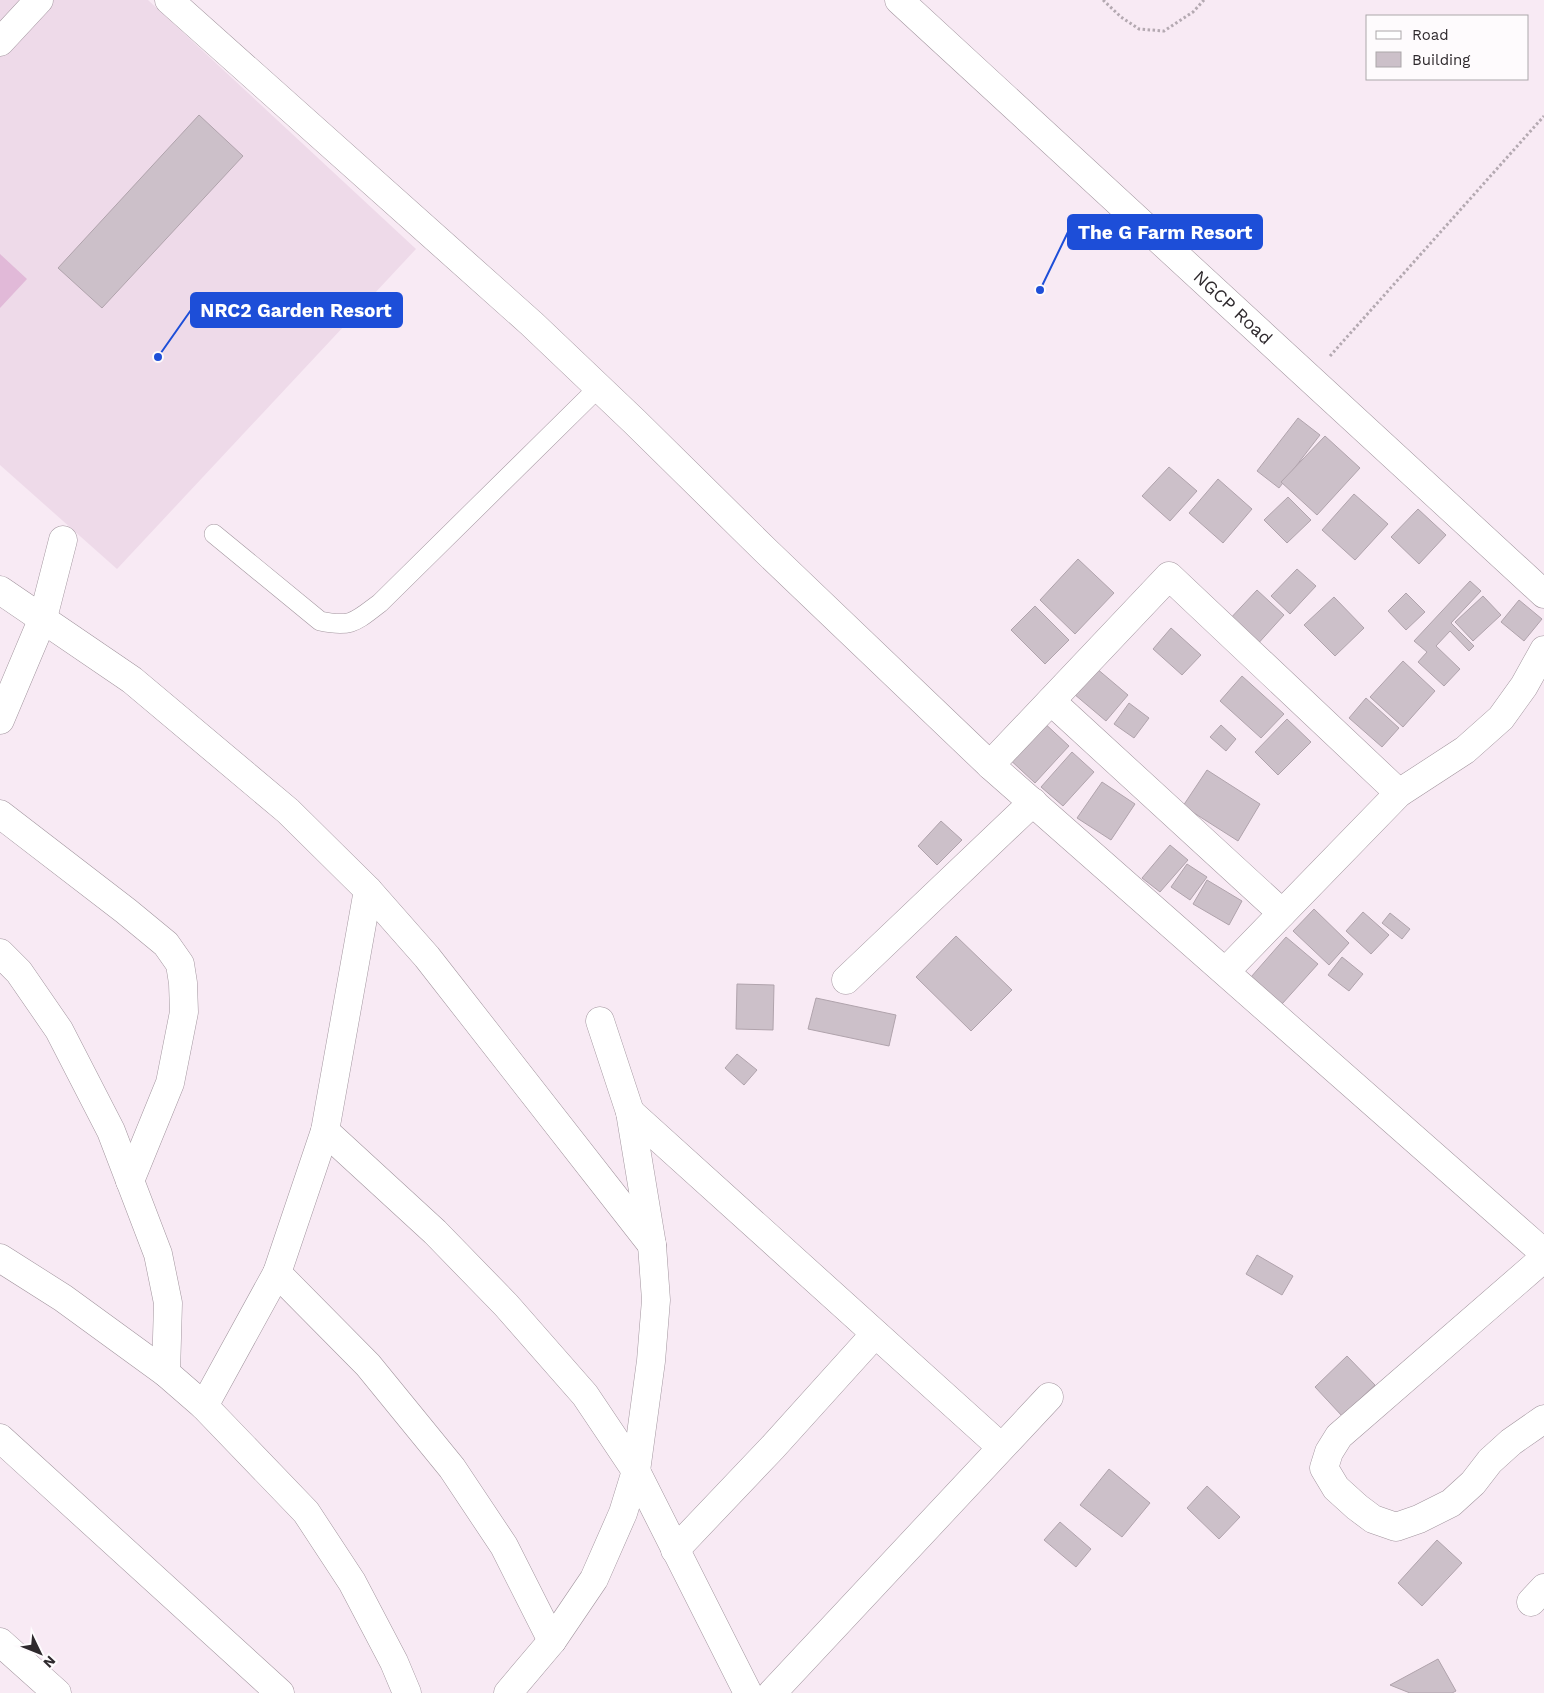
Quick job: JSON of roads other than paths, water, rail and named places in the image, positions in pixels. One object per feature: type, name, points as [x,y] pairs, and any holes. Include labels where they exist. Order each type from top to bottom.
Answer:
[{"type":"street","points":[[0,42],[39,0]]},
{"type":"street","points":[[169,0],[532,324],[990,765],[1544,1253]]},
{"type":"street","name":"NGCP Road","points":[[899,0],[1544,594]]},
{"type":"street","points":[[0,720],[43,618],[63,540]]},
{"type":"street","points":[[990,765],[1169,576],[1400,793]]},
{"type":"street","points":[[0,590],[132,680],[288,811],[368,890],[427,957],[652,1245]]},
{"type":"street","points":[[1226,971],[1400,793],[1466,750],[1501,718],[1524,686],[1544,650]]},
{"type":"street","points":[[1051,701],[1282,913]]},
{"type":"street","points":[[846,980],[1032,802]]},
{"type":"street","points":[[0,814],[166,944],[180,964],[184,1012],[170,1083],[130,1181]]},
{"type":"street","points":[[204,1406],[277,1273],[324,1131],[368,890]]},
{"type":"street","points":[[0,953],[19,972],[58,1030],[111,1131],[158,1254],[168,1304],[166,1373]]},
{"type":"street","points":[[508,1693],[552,1641],[594,1579],[624,1513],[636,1471],[651,1361],[656,1300],[652,1245],[630,1112],[600,1021]]},
{"type":"street","points":[[630,1112],[1001,1447]]},
{"type":"street","points":[[324,1131],[435,1232],[506,1305],[586,1394],[636,1471],[748,1693]]},
{"type":"street","points":[[0,1258],[63,1298],[166,1373],[204,1406],[306,1512],[352,1582],[394,1662],[407,1693]]},
{"type":"street","points":[[1544,1258],[1339,1436],[1329,1452],[1324,1468],[1336,1488],[1357,1507],[1373,1519],[1396,1527],[1419,1519],[1451,1503],[1473,1483],[1490,1461],[1511,1442],[1544,1419]]},
{"type":"street","points":[[277,1273],[368,1365],[452,1468],[504,1546],[552,1641]]},
{"type":"street","points":[[675,1550],[772,1448],[875,1334]]},
{"type":"street","points":[[772,1693],[1049,1397]]},
{"type":"street","points":[[0,1438],[280,1693]]},
{"type":"street","points":[[0,1642],[57,1693]]},
{"type":"lane","points":[[214,534],[320,621],[337,625],[355,622],[380,603],[599,387]]},
{"type":"place","name":"The G Farm Resort","points":[[1040,290]]},
{"type":"place","name":"NRC2 Garden Resort","points":[[158,357]]}]
